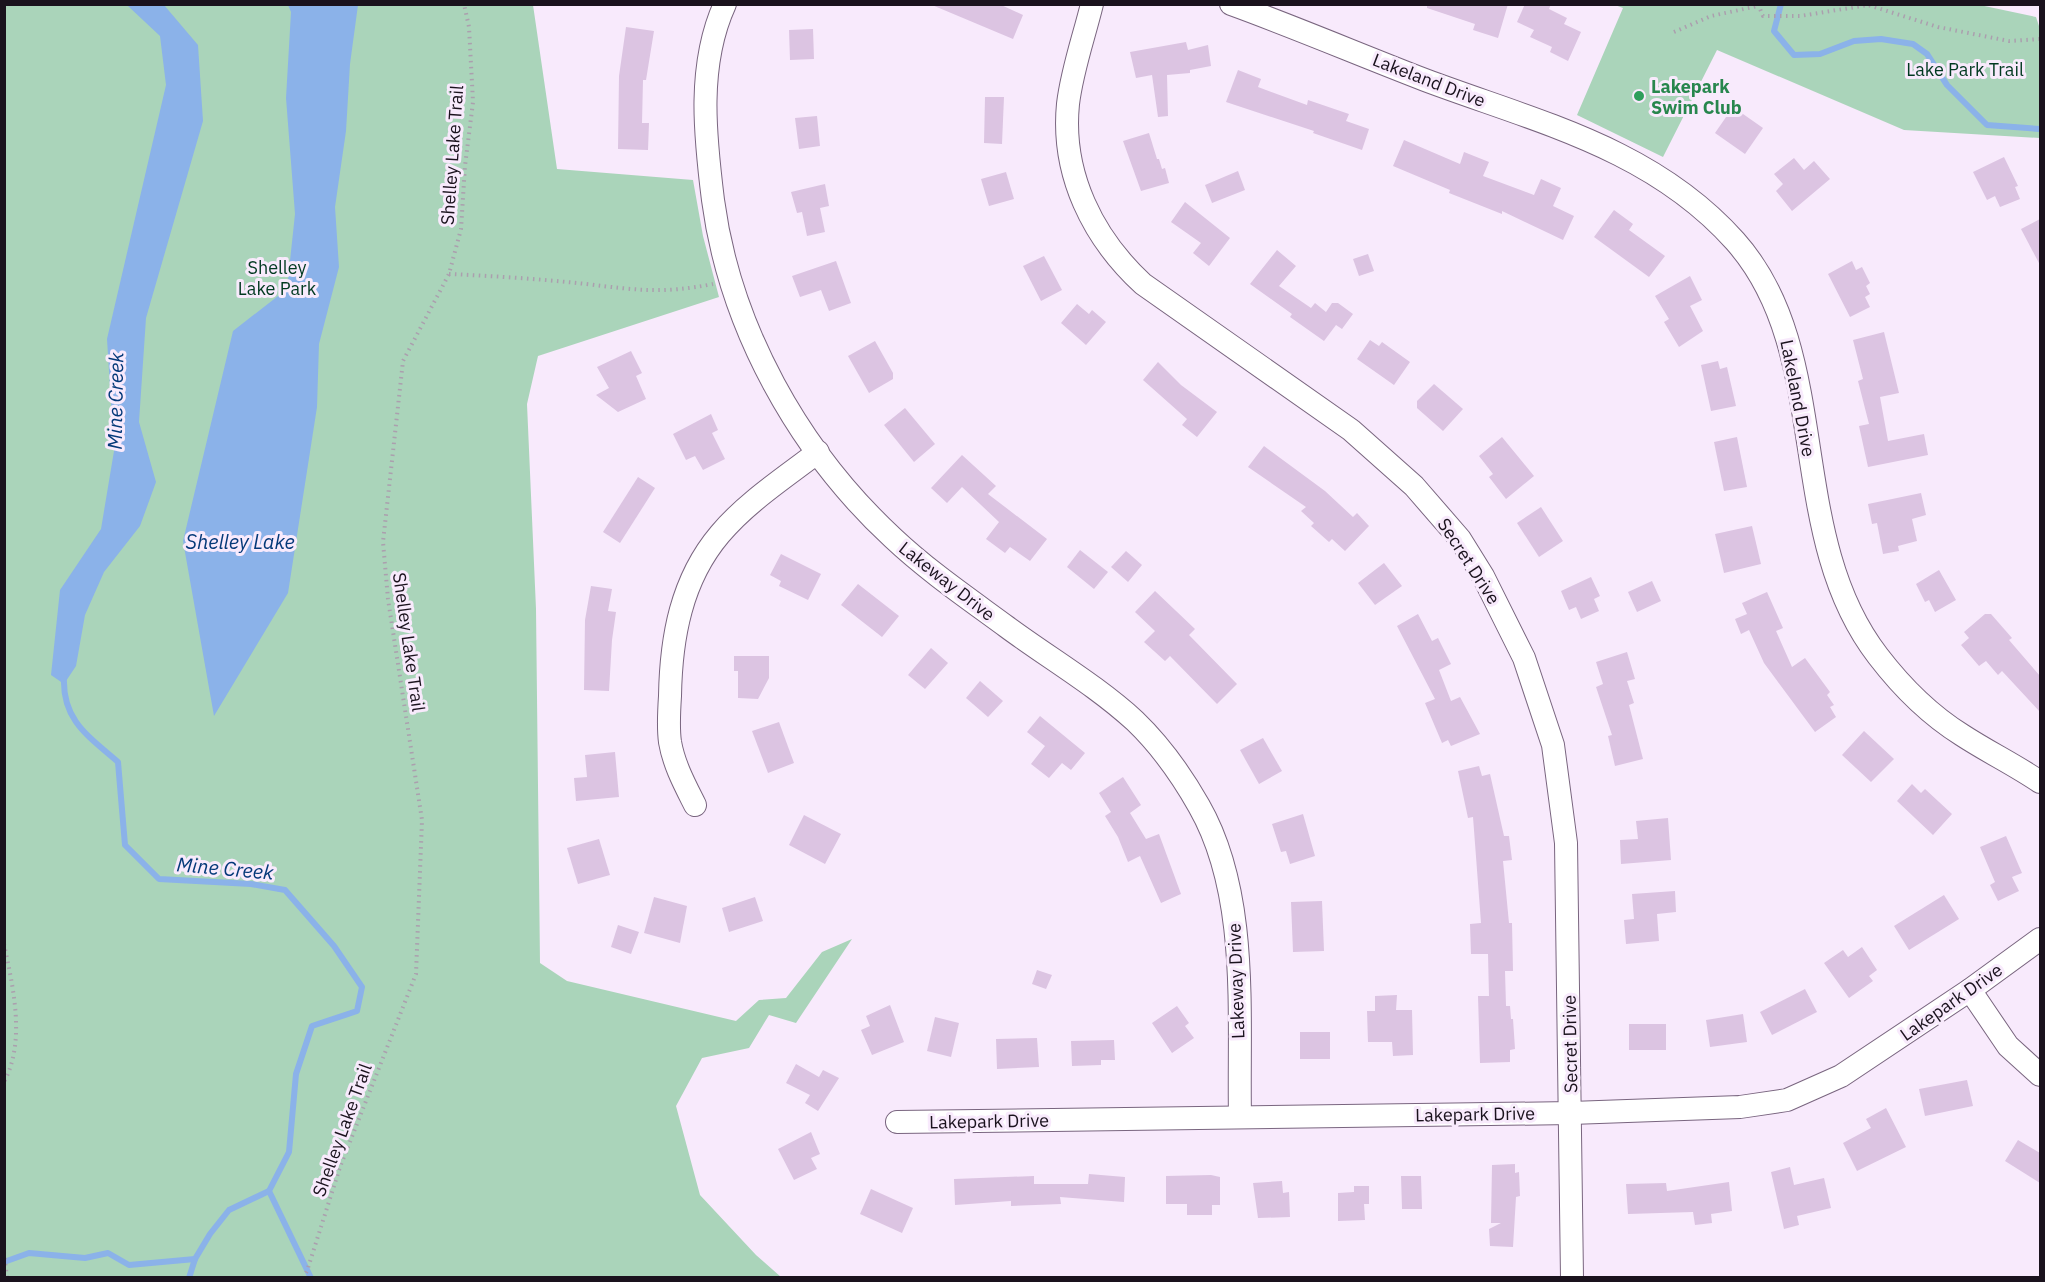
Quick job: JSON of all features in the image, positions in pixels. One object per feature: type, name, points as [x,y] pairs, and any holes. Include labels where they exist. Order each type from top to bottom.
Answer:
[{"type":"street","name":"Lakeway Drive","points":[[725,4],[711,46],[705,128],[716,223],[732,280],[766,371],[818,452],[862,507],[894,539],[972,601],[1135,722],[1172,765],[1200,808],[1216,845],[1230,888],[1236,929],[1240,1117]]},
{"type":"street","name":"Secret Drive","points":[[1092,4],[1068,103],[1067,135],[1079,192],[1104,241],[1123,266],[1143,285],[1351,430],[1414,486],[1460,539],[1483,576],[1524,658],[1553,746],[1562,798],[1566,843],[1572,1278]]},
{"type":"street","name":"Lakeland Drive","points":[[1231,4],[1423,79],[1559,128],[1625,156],[1653,171],[1720,225],[1760,274],[1783,327],[1795,370],[1824,540],[1840,592],[1859,628],[1893,675],[1926,708],[1963,736],[1994,752],[2040,782]]},
{"type":"street","points":[[695,806],[678,772],[670,741],[670,667],[680,610],[690,584],[718,536],[756,500],[818,452]]},
{"type":"street","name":"Lakepark Drive","points":[[897,1122],[1682,1111],[1740,1107],[1787,1100],[1841,1076],[1970,990],[2040,939]]},
{"type":"street","points":[[1970,990],[2008,1046],[2040,1075]]},
{"type":"path","name":"Shelley Lake Trail","points":[[303,1278],[308,1271],[340,1167],[416,974],[422,820],[388,600],[383,542],[403,361],[449,274],[461,229],[465,165],[473,102],[469,27],[464,4]]},
{"type":"path","points":[[1674,32],[1711,16],[1758,5],[1763,16],[1800,16],[1868,5],[1938,27],[2009,41],[2040,39]]},
{"type":"path","points":[[449,274],[584,284],[643,292],[683,290],[732,280]]},
{"type":"path","points":[[4,944],[15,995],[14,1040],[10,1070],[4,1082]]},
{"type":"path","points":[[4,1252],[7,1277]]},
{"type":"green space","name":"Lake Park Trail","points":[[1975,4],[2036,17],[2040,29],[2040,138],[1904,130],[1717,50],[1663,157],[1577,115],[1623,8],[1615,5]]},
{"type":"green space","name":"Shelley Lake Park","points":[[5,5],[533,5],[557,169],[693,180],[703,236],[719,297],[538,356],[527,404],[536,609],[540,963],[567,981],[736,1021],[759,1000],[786,998],[822,952],[852,939],[796,1023],[769,1015],[749,1048],[702,1058],[676,1106],[700,1195],[756,1255],[781,1277],[5,1278]]},
{"type":"water","name":"Shelley Lake","points":[[120,5],[164,5],[198,45],[203,121],[146,318],[139,422],[156,482],[140,526],[104,572],[85,615],[76,666],[64,684],[51,675],[60,590],[101,529],[114,451],[107,339],[166,85],[160,36],[128,6]]},
{"type":"water","name":"Shelley Lake","points":[[288,5],[358,5],[350,64],[346,131],[335,207],[339,267],[319,344],[317,407],[288,593],[214,716],[183,541],[233,331],[287,289],[295,214],[286,98],[291,12]]},
{"type":"building","points":[[999,4],[1023,15],[1013,39],[932,5]]},
{"type":"building","points":[[1427,4],[1508,4],[1498,38],[1473,30],[1475,24],[1427,8]]},
{"type":"building","points":[[1525,4],[1551,4],[1549,9],[1567,18],[1564,24],[1581,32],[1568,61],[1550,52],[1552,47],[1530,37],[1534,30],[1517,22]]},
{"type":"building","points":[[626,27],[654,31],[646,80],[643,80],[642,123],[649,123],[648,150],[618,149],[619,76]]},
{"type":"building","points":[[813,29],[814,59],[790,60],[789,30]]},
{"type":"building","points":[[1186,42],[1188,50],[1208,45],[1211,66],[1190,70],[1190,73],[1167,75],[1168,116],[1158,117],[1152,75],[1136,78],[1130,52]]},
{"type":"building","points":[[1238,70],[1261,79],[1258,87],[1307,105],[1308,100],[1349,114],[1346,121],[1369,129],[1362,150],[1313,133],[1314,131],[1226,102]]},
{"type":"building","points":[[985,97],[1004,97],[1002,144],[984,143]]},
{"type":"building","points":[[1733,107],[1763,128],[1745,154],[1715,133]]},
{"type":"building","points":[[817,116],[820,146],[799,149],[795,118]]},
{"type":"building","points":[[1149,133],[1157,159],[1162,169],[1165,168],[1169,183],[1141,191],[1123,141]]},
{"type":"building","points":[[1404,140],[1460,164],[1464,152],[1489,162],[1483,176],[1534,195],[1541,179],[1561,188],[1553,206],[1574,216],[1563,240],[1502,211],[1502,214],[1449,193],[1450,190],[1393,166]]},
{"type":"building","points":[[2004,157],[2018,186],[2015,187],[2020,199],[2000,207],[1995,196],[1987,200],[1973,172]]},
{"type":"building","points":[[1794,158],[1804,170],[1814,161],[1830,179],[1792,211],[1776,191],[1783,184],[1774,174]]},
{"type":"building","points":[[1238,171],[1245,190],[1212,203],[1205,185]]},
{"type":"building","points":[[1006,172],[1014,199],[989,206],[981,179]]},
{"type":"building","points":[[825,184],[829,206],[820,208],[825,232],[807,236],[802,212],[797,213],[791,192]]},
{"type":"building","points":[[1185,202],[1230,238],[1209,266],[1193,253],[1201,243],[1171,222]]},
{"type":"building","points":[[1614,210],[1633,224],[1629,230],[1665,256],[1649,277],[1594,237]]},
{"type":"building","points":[[2040,219],[2040,265],[2021,229]]},
{"type":"building","points":[[1277,250],[1296,266],[1279,286],[1311,308],[1315,303],[1326,312],[1332,303],[1338,303],[1353,314],[1342,329],[1336,325],[1324,341],[1290,317],[1292,314],[1250,284]]},
{"type":"building","points":[[1368,254],[1374,271],[1359,276],[1353,259]]},
{"type":"building","points":[[1044,256],[1062,290],[1041,301],[1023,266]]},
{"type":"building","points":[[836,261],[851,303],[829,311],[821,290],[800,297],[792,276]]},
{"type":"building","points":[[1852,261],[1856,270],[1862,267],[1870,283],[1866,286],[1870,294],[1865,297],[1870,307],[1850,317],[1828,274]]},
{"type":"building","points":[[1690,276],[1702,300],[1690,306],[1703,331],[1679,347],[1664,322],[1669,319],[1655,296]]},
{"type":"building","points":[[1077,304],[1089,314],[1092,310],[1106,322],[1086,345],[1061,323]]},
{"type":"building","points":[[1884,332],[1899,393],[1880,397],[1888,441],[1924,434],[1928,455],[1868,467],[1859,426],[1869,424],[1858,381],[1863,379],[1853,340]]},
{"type":"building","points":[[1370,340],[1379,346],[1382,342],[1410,362],[1394,385],[1357,359]]},
{"type":"building","points":[[875,341],[893,373],[893,379],[869,393],[848,356]]},
{"type":"building","points":[[631,351],[642,373],[636,376],[646,399],[618,412],[596,395],[609,388],[597,367]]},
{"type":"building","points":[[1718,361],[1720,369],[1727,367],[1736,406],[1711,411],[1701,365]]},
{"type":"building","points":[[1158,362],[1181,385],[1217,412],[1197,437],[1182,425],[1187,419],[1143,380]]},
{"type":"building","points":[[1434,384],[1463,409],[1443,431],[1417,408],[1417,401]]},
{"type":"building","points":[[905,408],[935,444],[914,462],[884,425]]},
{"type":"building","points":[[711,414],[718,430],[712,433],[725,459],[703,470],[695,456],[686,460],[673,434]]},
{"type":"building","points":[[1502,437],[1534,476],[1506,499],[1489,477],[1493,474],[1479,456]]},
{"type":"building","points":[[1737,437],[1747,487],[1724,491],[1714,442]]},
{"type":"building","points":[[1264,446],[1325,491],[1353,517],[1357,513],[1369,526],[1345,551],[1332,539],[1329,542],[1311,526],[1314,523],[1301,511],[1306,507],[1248,467]]},
{"type":"building","points":[[962,455],[996,486],[988,494],[1047,539],[1030,561],[1010,547],[1005,553],[986,539],[999,522],[962,487],[947,503],[931,488]]},
{"type":"building","points":[[638,477],[655,488],[620,543],[603,532]]},
{"type":"building","points":[[1921,493],[1926,515],[1912,519],[1917,541],[1898,546],[1899,551],[1883,554],[1877,523],[1872,524],[1868,504]]},
{"type":"building","points":[[1541,507],[1563,541],[1539,557],[1517,523]]},
{"type":"building","points":[[1752,526],[1761,564],[1724,573],[1715,534]]},
{"type":"building","points":[[1080,550],[1108,572],[1094,589],[1067,567]]},
{"type":"building","points":[[1126,551],[1142,565],[1128,582],[1111,567]]},
{"type":"building","points":[[781,554],[821,574],[808,600],[779,586],[781,581],[770,575]]},
{"type":"building","points":[[1384,563],[1402,586],[1375,605],[1358,583]]},
{"type":"building","points":[[1939,570],[1956,600],[1935,612],[1929,600],[1925,602],[1916,584]]},
{"type":"building","points":[[1591,577],[1600,596],[1594,599],[1599,611],[1581,619],[1576,607],[1569,610],[1561,591]]},
{"type":"building","points":[[1652,581],[1661,601],[1637,612],[1628,592]]},
{"type":"building","points":[[858,584],[899,616],[882,637],[841,605]]},
{"type":"building","points":[[591,586],[612,589],[608,611],[616,612],[609,691],[584,690],[585,620]]},
{"type":"building","points":[[1155,591],[1195,629],[1189,635],[1237,684],[1217,704],[1170,656],[1165,661],[1144,642],[1155,631],[1135,612]]},
{"type":"building","points":[[1767,592],[1783,628],[1776,631],[1792,667],[1805,658],[1830,692],[1827,695],[1834,705],[1830,707],[1836,717],[1815,732],[1764,663],[1749,630],[1741,634],[1735,619],[1747,614],[1742,603]]},
{"type":"building","points":[[1418,614],[1432,641],[1438,638],[1451,664],[1439,670],[1451,701],[1460,697],[1480,734],[1451,746],[1448,740],[1442,743],[1425,703],[1435,699],[1397,626]]},
{"type":"building","points":[[1985,614],[1991,614],[2012,638],[2009,640],[2040,676],[2040,712],[2002,671],[1998,675],[1986,661],[1979,666],[1961,645],[1969,638],[1964,632]]},
{"type":"building","points":[[931,648],[948,663],[925,689],[908,675]]},
{"type":"building","points":[[1627,652],[1635,679],[1627,681],[1634,703],[1629,705],[1643,759],[1615,766],[1608,736],[1612,735],[1596,687],[1603,684],[1596,662]]},
{"type":"building","points":[[734,656],[769,656],[769,678],[758,699],[738,698],[738,671],[734,671]]},
{"type":"building","points":[[980,681],[1003,701],[988,717],[966,698]]},
{"type":"building","points":[[1040,716],[1085,753],[1071,770],[1062,763],[1049,778],[1031,764],[1045,746],[1027,732]]},
{"type":"building","points":[[779,722],[794,763],[768,773],[752,731]]},
{"type":"building","points":[[1864,731],[1894,759],[1871,782],[1842,755]]},
{"type":"building","points":[[1263,738],[1282,771],[1259,784],[1240,750]]},
{"type":"building","points":[[615,752],[619,797],[576,801],[574,778],[587,777],[585,755]]},
{"type":"building","points":[[1479,766],[1482,776],[1490,774],[1504,836],[1509,836],[1512,860],[1503,861],[1509,923],[1512,923],[1513,971],[1505,971],[1506,1006],[1510,1006],[1511,1019],[1513,1019],[1515,1049],[1510,1050],[1510,1062],[1480,1063],[1478,996],[1489,996],[1488,954],[1471,954],[1470,924],[1481,923],[1473,817],[1468,818],[1458,771]]},
{"type":"building","points":[[1123,777],[1141,805],[1130,813],[1146,839],[1159,834],[1181,894],[1161,903],[1140,856],[1128,862],[1118,837],[1105,816],[1111,812],[1099,793]]},
{"type":"building","points":[[1912,784],[1921,793],[1925,789],[1952,814],[1933,835],[1897,801]]},
{"type":"building","points":[[1303,814],[1315,856],[1290,864],[1286,851],[1281,852],[1272,824]]},
{"type":"building","points":[[804,815],[841,834],[825,864],[789,845]]},
{"type":"building","points":[[1668,818],[1671,860],[1621,864],[1620,840],[1638,839],[1636,821]]},
{"type":"building","points":[[2006,836],[2022,873],[2012,877],[2019,891],[1998,901],[1990,885],[1995,882],[1980,847]]},
{"type":"building","points":[[599,839],[610,875],[578,884],[567,848]]},
{"type":"building","points":[[1675,891],[1676,912],[1657,914],[1659,941],[1626,944],[1624,920],[1634,919],[1632,894]]},
{"type":"building","points":[[1944,895],[1959,919],[1909,950],[1894,926]]},
{"type":"building","points":[[654,897],[687,906],[680,943],[644,933]]},
{"type":"building","points":[[755,897],[763,921],[729,932],[722,908]]},
{"type":"building","points":[[1322,901],[1324,951],[1293,952],[1291,902]]},
{"type":"building","points":[[618,925],[639,932],[631,954],[611,947]]},
{"type":"building","points":[[1862,947],[1877,970],[1869,976],[1873,981],[1849,998],[1824,963],[1843,950],[1848,957]]},
{"type":"building","points":[[1037,970],[1052,975],[1046,989],[1032,984]]},
{"type":"building","points":[[1805,989],[1817,1012],[1772,1035],[1760,1012]]},
{"type":"building","points":[[1397,995],[1396,1010],[1412,1010],[1413,1055],[1393,1056],[1392,1042],[1368,1042],[1367,1011],[1375,1011],[1375,996]]},
{"type":"building","points":[[890,1005],[904,1042],[872,1055],[861,1030],[870,1026],[866,1016]]},
{"type":"building","points":[[1177,1006],[1189,1023],[1185,1026],[1194,1038],[1172,1053],[1152,1023]]},
{"type":"building","points":[[1743,1014],[1747,1042],[1710,1047],[1706,1020]]},
{"type":"building","points":[[935,1017],[959,1023],[951,1057],[927,1051]]},
{"type":"building","points":[[1629,1024],[1666,1024],[1666,1050],[1629,1050]]},
{"type":"building","points":[[1300,1032],[1330,1032],[1330,1059],[1300,1059]]},
{"type":"building","points":[[1037,1038],[1039,1067],[997,1069],[996,1039]]},
{"type":"building","points":[[1114,1040],[1115,1060],[1101,1060],[1101,1065],[1072,1066],[1071,1041]]},
{"type":"building","points":[[796,1064],[819,1077],[823,1070],[839,1078],[818,1111],[805,1103],[810,1095],[786,1083]]},
{"type":"building","points":[[1967,1080],[1973,1106],[1925,1116],[1919,1089]]},
{"type":"building","points":[[1886,1108],[1906,1147],[1857,1171],[1843,1143],[1871,1128],[1866,1119]]},
{"type":"building","points":[[811,1132],[820,1154],[811,1158],[817,1169],[794,1180],[778,1149]]},
{"type":"building","points":[[2018,1140],[2040,1153],[2040,1183],[2005,1161]]},
{"type":"building","points":[[1515,1164],[1515,1173],[1519,1172],[1520,1196],[1516,1197],[1513,1247],[1490,1246],[1489,1229],[1501,1223],[1491,1223],[1492,1165]]},
{"type":"building","points":[[1790,1167],[1794,1185],[1824,1178],[1831,1208],[1797,1216],[1799,1225],[1784,1229],[1771,1172]]},
{"type":"building","points":[[1089,1174],[1125,1177],[1124,1202],[1060,1197],[1061,1204],[1011,1206],[1011,1201],[955,1205],[954,1179],[1034,1176],[1034,1184],[1088,1184]]},
{"type":"building","points":[[1211,1175],[1220,1177],[1220,1205],[1212,1205],[1212,1215],[1187,1215],[1187,1204],[1166,1204],[1166,1176]]},
{"type":"building","points":[[1401,1176],[1421,1176],[1422,1209],[1402,1209]]},
{"type":"building","points":[[1282,1181],[1283,1193],[1289,1192],[1290,1217],[1258,1218],[1253,1183]]},
{"type":"building","points":[[1729,1182],[1732,1211],[1711,1214],[1712,1223],[1695,1225],[1693,1212],[1628,1214],[1626,1184],[1666,1183],[1667,1191]]},
{"type":"building","points":[[1354,1186],[1369,1186],[1369,1204],[1364,1204],[1365,1220],[1338,1221],[1338,1193],[1354,1192]]},
{"type":"building","points":[[871,1189],[913,1208],[902,1233],[860,1214]]},
{"type":"waterway","points":[[1781,4],[1774,31],[1794,55],[1820,54],[1854,41],[1881,39],[1913,44],[1927,54],[1947,85],[1987,125],[2040,129]]},
{"type":"waterway","name":"Mine Creek","points":[[64,677],[67,705],[72,716],[87,735],[118,762],[125,845],[159,879],[251,884],[285,890],[334,946],[362,987],[357,1011],[312,1026],[296,1074],[289,1152],[269,1191],[229,1210],[210,1234],[195,1259],[189,1278]]},
{"type":"waterway","points":[[269,1191],[311,1278]]},
{"type":"waterway","points":[[4,1262],[29,1253],[85,1258],[108,1253],[129,1265],[195,1259]]},
{"type":"place","name":"Lakepark Swim Club","points":[[1639,96]]}]
